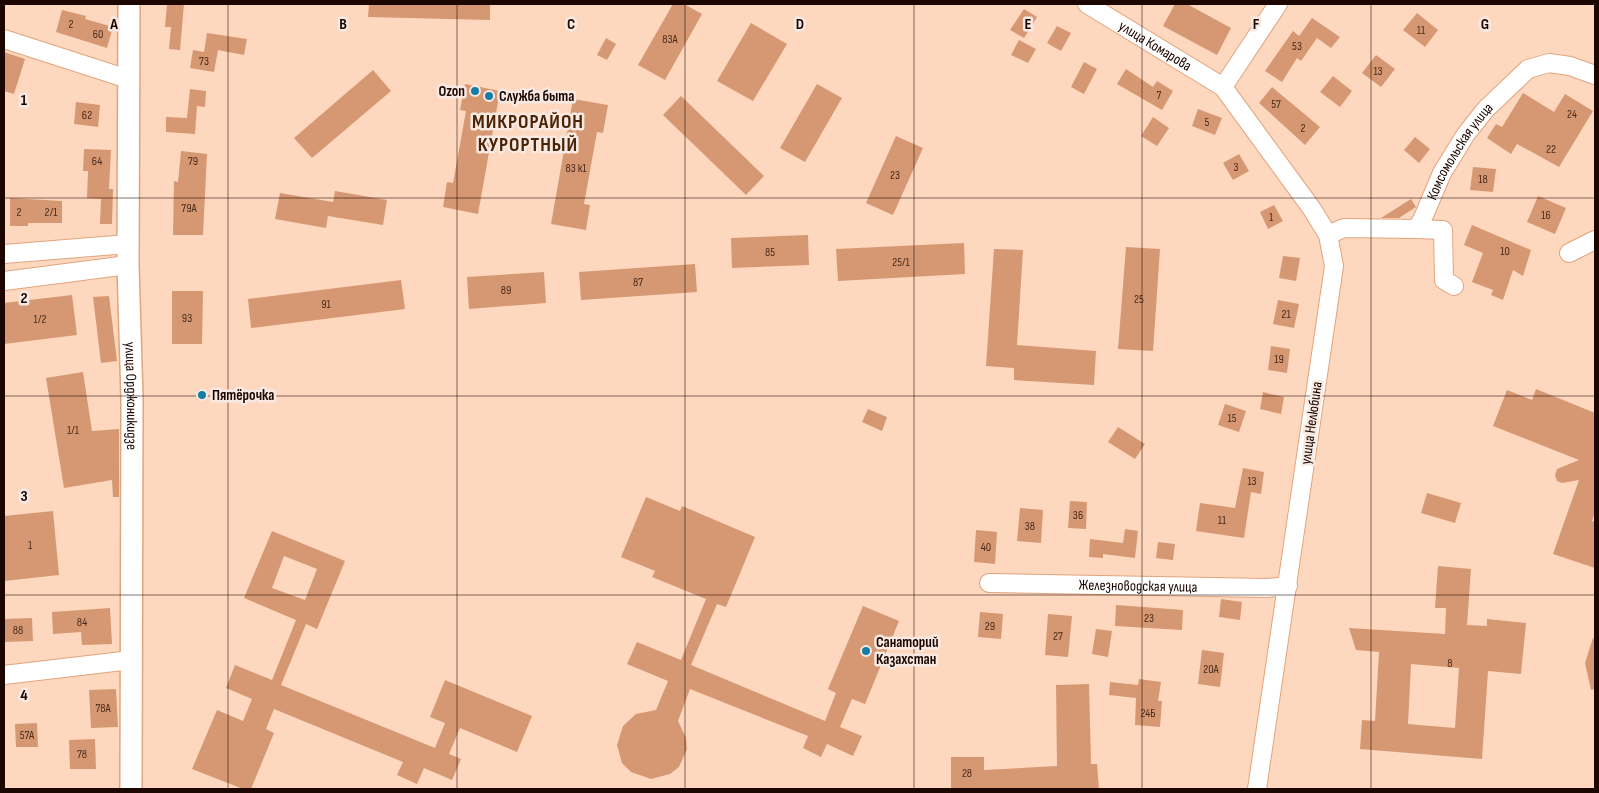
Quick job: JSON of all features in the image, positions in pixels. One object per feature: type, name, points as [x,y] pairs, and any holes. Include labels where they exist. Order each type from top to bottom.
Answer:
[{"type":"main road","name":"улица Орджоникидзе","points":[[129,4],[128,265],[132,399],[131,789]]},
{"type":"street","name":"улица Комарова","points":[[1087,4],[1104,8],[1223,87]]},
{"type":"street","points":[[1223,87],[1278,4]]},
{"type":"street","points":[[4,38],[128,79]]},
{"type":"street","name":"Комсомольская улица","points":[[1416,229],[1422,220],[1442,173],[1466,134],[1486,109],[1528,69],[1549,63],[1570,66],[1595,75]]},
{"type":"street","name":"улица Нелюбина","points":[[1223,87],[1312,209],[1328,235],[1334,266],[1258,789]]},
{"type":"street","points":[[1328,235],[1344,228],[1443,230],[1444,280],[1454,286]]},
{"type":"street","points":[[1569,254],[1595,240]]},
{"type":"street","points":[[4,254],[128,244]]},
{"type":"street","points":[[4,281],[128,265]]},
{"type":"street","name":"Железноводская улица","points":[[989,583],[1266,588],[1288,586]]},
{"type":"street","points":[[4,675],[131,660]]},
{"type":"building","points":[[167,4],[184,4],[180,50],[169,49],[171,27],[165,27]]},
{"type":"building","points":[[369,4],[490,4],[490,20],[368,17]]},
{"type":"building","points":[[673,4],[684,4],[702,14],[665,80],[638,65]]},
{"type":"building","points":[[1175,4],[1187,4],[1231,28],[1217,55],[1163,26]]},
{"type":"building","points":[[1024,9],[1037,17],[1024,38],[1010,30]]},
{"type":"building","points":[[62,10],[86,16],[85,19],[113,27],[107,48],[56,32]]},
{"type":"building","points":[[1417,13],[1438,30],[1425,47],[1403,30]]},
{"type":"building","points":[[1312,18],[1340,37],[1331,48],[1317,38],[1301,61],[1297,58],[1282,82],[1265,71],[1293,31],[1299,36]]},
{"type":"building","points":[[751,23],[787,44],[753,101],[717,81]]},
{"type":"building","points":[[1057,26],[1071,33],[1061,51],[1047,43]]},
{"type":"building","points":[[207,33],[247,39],[244,55],[218,50],[214,72],[190,68],[193,50],[204,52]]},
{"type":"building","points":[[606,38],[616,44],[607,60],[597,55]]},
{"type":"building","points":[[1019,40],[1036,49],[1028,63],[1011,55]]},
{"type":"building","points":[[4,52],[25,59],[14,94],[4,91]]},
{"type":"building","points":[[1376,55],[1395,69],[1381,87],[1362,73]]},
{"type":"building","points":[[1084,62],[1097,69],[1084,94],[1071,87]]},
{"type":"building","points":[[1126,69],[1153,87],[1157,81],[1173,91],[1162,110],[1117,84]]},
{"type":"building","points":[[373,70],[391,91],[312,158],[294,138]]},
{"type":"building","points":[[1333,76],[1352,91],[1340,107],[1320,92]]},
{"type":"building","points":[[465,84],[500,91],[478,214],[443,207],[447,182],[453,183],[466,111],[460,110]]},
{"type":"building","points":[[817,84],[842,98],[805,162],[780,148]]},
{"type":"building","points":[[1272,87],[1320,127],[1305,145],[1259,103]]},
{"type":"building","points":[[190,89],[206,91],[205,107],[197,106],[195,134],[166,132],[166,117],[187,118]]},
{"type":"building","points":[[1523,93],[1554,112],[1565,94],[1593,111],[1559,167],[1517,144],[1511,154],[1487,138],[1496,124],[1502,127]]},
{"type":"building","points":[[681,96],[764,176],[746,195],[663,115]]},
{"type":"building","points":[[573,99],[608,105],[603,133],[597,132],[584,204],[590,205],[586,230],[551,224]]},
{"type":"building","points":[[76,102],[100,105],[98,127],[74,124]]},
{"type":"building","points":[[1198,109],[1222,118],[1215,135],[1192,126]]},
{"type":"building","points":[[1153,117],[1169,128],[1157,146],[1141,136]]},
{"type":"building","points":[[896,136],[923,148],[893,215],[866,203]]},
{"type":"building","points":[[1415,137],[1430,149],[1419,163],[1404,150]]},
{"type":"building","points":[[84,149],[111,150],[109,189],[113,189],[112,224],[100,224],[101,199],[87,198],[88,171],[83,171]]},
{"type":"building","points":[[181,151],[207,154],[203,235],[173,235],[174,181],[178,182]]},
{"type":"building","points":[[1239,154],[1249,171],[1233,180],[1223,163]]},
{"type":"building","points":[[1473,167],[1496,169],[1493,192],[1470,190]]},
{"type":"building","points":[[335,191],[387,200],[383,225],[328,216],[326,228],[275,219],[280,193],[333,202]]},
{"type":"building","points":[[1538,196],[1566,208],[1555,234],[1527,222]]},
{"type":"building","points":[[10,198],[62,201],[62,223],[28,223],[28,226],[10,226]]},
{"type":"building","points":[[1411,199],[1416,207],[1399,218],[1381,218]]},
{"type":"building","points":[[1274,205],[1283,221],[1268,229],[1260,212]]},
{"type":"building","points":[[1472,225],[1531,250],[1523,276],[1513,270],[1503,300],[1491,295],[1493,290],[1472,282],[1483,253],[1464,245]]},
{"type":"building","points":[[808,235],[809,265],[732,268],[731,238]]},
{"type":"building","points":[[964,243],[965,274],[838,281],[836,249]]},
{"type":"building","points":[[1126,247],[1160,249],[1153,351],[1118,349]]},
{"type":"building","points":[[994,249],[1023,250],[1017,345],[1096,351],[1094,385],[1014,380],[1014,368],[986,366]]},
{"type":"building","points":[[1283,256],[1300,258],[1296,281],[1279,278]]},
{"type":"building","points":[[695,264],[697,292],[581,300],[579,272]]},
{"type":"building","points":[[544,272],[546,303],[469,309],[467,277]]},
{"type":"building","points":[[401,280],[405,309],[251,328],[248,299]]},
{"type":"building","points":[[172,291],[203,291],[202,344],[172,344]]},
{"type":"building","points":[[72,295],[77,335],[4,344],[4,303]]},
{"type":"building","points":[[109,296],[117,361],[101,363],[93,297]]},
{"type":"building","points":[[1278,300],[1299,304],[1294,328],[1273,324]]},
{"type":"building","points":[[1271,346],[1290,349],[1287,373],[1268,370]]},
{"type":"building","points":[[83,372],[92,431],[119,429],[119,497],[113,497],[112,480],[64,488],[46,378]]},
{"type":"building","points":[[1536,389],[1595,413],[1595,512],[1592,521],[1595,522],[1595,568],[1553,554],[1579,480],[1562,483],[1557,481],[1555,475],[1557,469],[1579,460],[1493,426],[1507,390],[1532,400]]},
{"type":"building","points":[[1263,392],[1284,397],[1281,414],[1260,409]]},
{"type":"building","points":[[1225,404],[1246,411],[1239,432],[1218,425]]},
{"type":"building","points":[[868,409],[887,417],[882,431],[862,422]]},
{"type":"building","points":[[1118,427],[1145,444],[1135,459],[1108,442]]},
{"type":"building","points":[[1243,468],[1264,472],[1261,494],[1251,492],[1244,538],[1196,531],[1200,503],[1235,508]]},
{"type":"building","points":[[1427,493],[1461,503],[1455,523],[1421,513]]},
{"type":"building","name":"Санаторий Казахстан","points":[[646,497],[680,511],[682,506],[755,537],[726,607],[717,604],[691,665],[825,721],[836,693],[828,689],[863,606],[899,621],[865,704],[852,699],[840,727],[862,736],[853,756],[827,744],[821,757],[803,748],[808,736],[690,689],[678,721],[686,738],[687,749],[679,767],[670,774],[651,779],[631,772],[622,763],[617,745],[623,726],[636,714],[656,710],[668,681],[627,664],[637,642],[681,660],[706,599],[652,577],[655,571],[621,557]]},
{"type":"building","points":[[1070,501],[1087,502],[1086,529],[1068,528]]},
{"type":"building","points":[[1020,508],[1043,510],[1041,543],[1017,541]]},
{"type":"building","points":[[53,511],[59,575],[4,581],[4,516]]},
{"type":"building","points":[[1125,529],[1138,531],[1135,558],[1103,554],[1103,558],[1089,557],[1090,539],[1123,543]]},
{"type":"building","points":[[976,530],[997,532],[995,564],[974,562]]},
{"type":"building","points":[[272,531],[345,561],[317,629],[306,624],[281,685],[435,748],[445,723],[430,717],[445,680],[532,716],[517,752],[460,728],[449,754],[461,759],[452,780],[424,768],[417,784],[397,775],[403,762],[274,709],[266,729],[274,733],[251,789],[243,789],[192,769],[217,710],[243,721],[252,699],[226,688],[235,665],[272,680],[296,620],[244,598]],"holes":[[[284,556],[317,569],[305,600],[272,588]]]},
{"type":"building","points":[[1158,542],[1175,544],[1173,560],[1156,558]]},
{"type":"building","points":[[1438,566],[1471,569],[1467,625],[1487,626],[1487,619],[1526,623],[1521,674],[1488,671],[1482,759],[1360,749],[1362,720],[1375,721],[1379,652],[1356,650],[1349,628],[1445,634],[1446,608],[1435,608]],"holes":[[[1411,664],[1459,668],[1455,728],[1408,724]]]},
{"type":"building","points":[[1221,599],[1242,602],[1240,620],[1219,617]]},
{"type":"building","points":[[1116,605],[1183,610],[1182,630],[1115,626]]},
{"type":"building","points":[[110,608],[112,644],[82,645],[81,632],[53,634],[52,612]]},
{"type":"building","points":[[980,612],[1003,614],[1001,639],[978,637]]},
{"type":"building","points":[[1048,614],[1072,616],[1068,657],[1045,655]]},
{"type":"building","points":[[32,618],[33,641],[4,642],[4,619]]},
{"type":"building","points":[[1096,629],[1112,631],[1108,657],[1092,654]]},
{"type":"building","points":[[1593,638],[1595,638],[1595,689],[1591,690],[1585,663]]},
{"type":"building","points":[[1202,650],[1224,653],[1220,687],[1198,684]]},
{"type":"building","points":[[1139,679],[1161,682],[1158,701],[1162,701],[1160,727],[1135,725],[1136,698],[1109,695],[1110,682],[1138,685]]},
{"type":"building","points":[[1089,684],[1091,764],[1097,764],[1099,789],[951,789],[951,757],[984,757],[984,770],[1057,766],[1056,685]]},
{"type":"building","points":[[116,689],[118,727],[91,728],[89,690]]},
{"type":"building","points":[[37,723],[38,747],[16,747],[15,724]]},
{"type":"building","points":[[95,739],[96,769],[70,769],[69,740]]},
{"type":"place","name":"Ozon","points":[[475,91]]},
{"type":"place","name":"Служба быта","points":[[489,96]]},
{"type":"place","name":"Пятёрочка","points":[[202,395]]},
{"type":"place","name":"Санаторий Казахстан","points":[[866,651]]},
{"type":"district","name":"МИКРОРАЙОН КУРОРТНЫЙ","points":[[528,132]]}]
